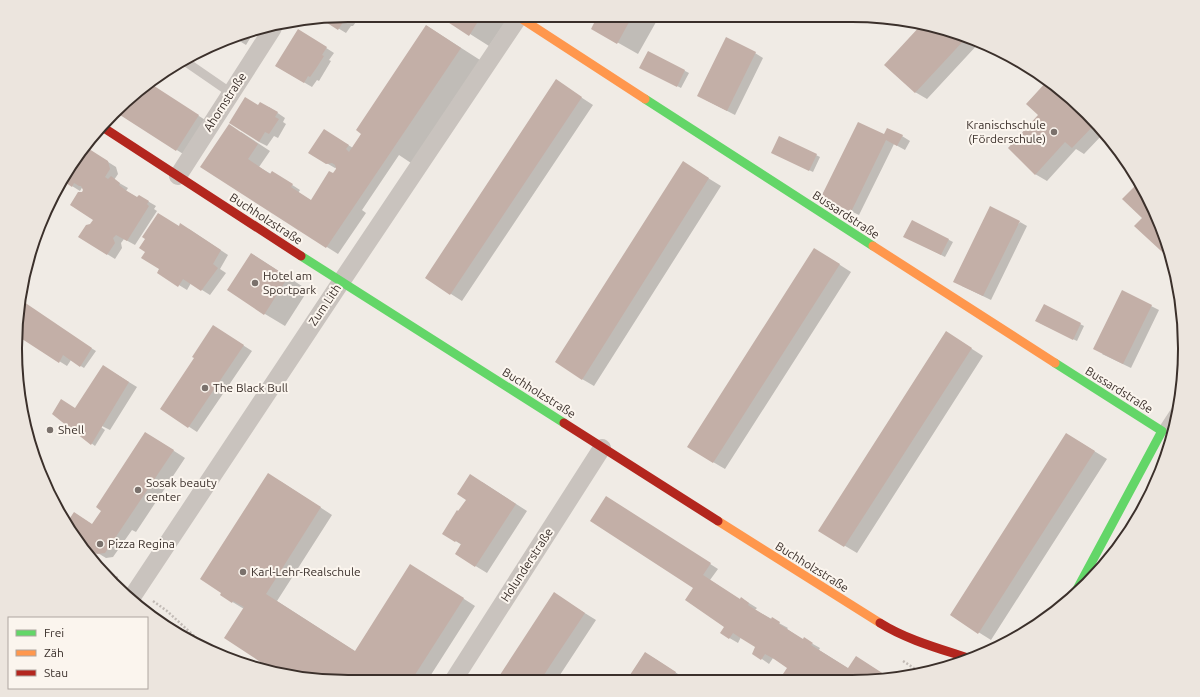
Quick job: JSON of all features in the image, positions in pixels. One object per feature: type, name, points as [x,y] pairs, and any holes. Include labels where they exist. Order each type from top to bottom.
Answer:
[{"type":"street","name":"Zum Lith","points":[[134,593],[516,22]]},
{"type":"street","name":"Bussardstraße","points":[[529,22],[959,302],[1162,431]]},
{"type":"street","name":"Ahornstraße","points":[[178,176],[271,31]]},
{"type":"street","name":"Buchholzstraße","points":[[106,130],[341,282],[889,629],[961,656]]},
{"type":"street","points":[[1083,578],[1162,431]]},
{"type":"street","name":"Holunderstraße","points":[[457,675],[602,448]]},
{"type":"lane","points":[[189,64],[231,93]]},
{"type":"lane","points":[[1162,431],[1171,418]]},
{"type":"path","points":[[122,584],[134,593],[167,611],[194,635]]},
{"type":"building","points":[[343,22],[338,30],[327,23]]},
{"type":"building","points":[[448,22],[478,22],[469,36]]},
{"type":"building","points":[[594,22],[629,22],[617,44],[591,29]]},
{"type":"building","points":[[426,25],[461,48],[326,248],[200,167],[229,124],[258,144],[248,159],[270,174],[272,171],[293,184],[291,187],[311,200],[329,171],[333,173],[336,169],[335,165],[332,163],[326,164],[308,153],[324,129],[349,145],[346,149],[349,152],[361,134],[356,130]]},
{"type":"building","points":[[298,29],[327,47],[322,55],[324,56],[317,67],[310,77],[308,76],[304,83],[275,66]]},
{"type":"building","points":[[918,29],[963,42],[915,93],[884,65]]},
{"type":"building","points":[[726,37],[756,52],[727,111],[697,96]]},
{"type":"building","points":[[648,51],[685,70],[677,87],[639,68]]},
{"type":"building","points":[[556,79],[582,97],[450,295],[425,278]]},
{"type":"building","name":"Kranischschule (Förderschule)","points":[[1044,85],[1067,103],[1092,128],[1072,148],[1065,142],[1035,175],[1008,148],[1038,115],[1026,104]]},
{"type":"building","points":[[154,86],[199,115],[176,151],[121,115]]},
{"type":"building","points":[[245,97],[258,105],[260,102],[278,112],[275,117],[279,119],[269,134],[265,132],[259,142],[229,123]]},
{"type":"building","points":[[858,122],[884,134],[887,128],[903,135],[897,146],[886,140],[851,212],[821,197]]},
{"type":"building","points":[[779,136],[817,154],[809,171],[771,153]]},
{"type":"building","points":[[90,149],[108,161],[110,169],[105,177],[108,179],[111,176],[127,191],[137,197],[139,195],[149,201],[147,204],[149,206],[127,241],[116,235],[113,238],[115,243],[107,255],[78,237],[86,225],[90,224],[93,220],[70,205],[78,192],[82,192],[83,190],[81,186],[74,183],[72,187],[67,184]]},
{"type":"building","points":[[683,161],[709,178],[582,380],[555,362]]},
{"type":"building","points":[[1135,186],[1153,224],[1164,253],[1134,226],[1142,218],[1122,199]]},
{"type":"building","points":[[990,206],[1020,221],[983,296],[953,282]]},
{"type":"building","points":[[158,213],[179,226],[180,223],[221,250],[213,264],[218,268],[201,291],[183,279],[178,287],[157,273],[159,269],[141,258],[145,252],[139,248],[145,239],[142,237]]},
{"type":"building","points":[[912,220],[949,239],[941,255],[903,237]]},
{"type":"building","points":[[814,248],[840,264],[713,463],[687,447]]},
{"type":"building","points":[[251,253],[288,277],[264,315],[227,290]]},
{"type":"building","points":[[1122,290],[1152,305],[1123,364],[1093,349]]},
{"type":"building","points":[[25,303],[92,348],[80,367],[63,355],[59,363],[22,339]]},
{"type":"building","points":[[1044,304],[1081,323],[1073,340],[1035,321]]},
{"type":"building","points":[[213,325],[244,345],[188,428],[160,409],[194,358],[192,357]]},
{"type":"building","points":[[946,331],[972,348],[844,547],[818,531]]},
{"type":"building","points":[[103,365],[129,382],[91,445],[52,414],[61,399],[75,408]]},
{"type":"building","points":[[145,432],[174,450],[105,553],[97,554],[89,547],[70,518],[74,512],[92,524],[101,511],[96,507]]},
{"type":"building","points":[[1066,433],[1095,451],[978,634],[950,615]]},
{"type":"building","name":"Karl-Lehr-Realschule","points":[[268,473],[321,507],[266,594],[355,651],[410,564],[464,598],[415,675],[327,674],[285,669],[263,664],[224,638],[244,607],[233,601],[232,603],[220,595],[221,593],[200,579]]},
{"type":"building","points":[[470,474],[516,504],[475,567],[455,554],[461,544],[442,534],[457,510],[458,511],[466,500],[457,494]]},
{"type":"building","points":[[606,496],[711,563],[703,575],[740,599],[741,597],[749,603],[748,605],[771,619],[772,617],[780,622],[779,624],[803,639],[804,637],[813,643],[811,645],[848,668],[856,656],[882,673],[852,675],[784,675],[783,674],[787,668],[765,654],[761,660],[752,654],[755,647],[733,633],[729,639],[720,633],[724,627],[685,600],[693,588],[590,521]]},
{"type":"building","points":[[554,592],[585,613],[544,675],[500,675]]},
{"type":"building","points":[[645,652],[676,672],[674,675],[630,675]]},
{"type":"traffic: fast","points":[[645,99],[873,246]]},
{"type":"traffic: fast","points":[[301,256],[564,423]]},
{"type":"traffic: fast","points":[[1055,363],[1162,431],[1083,578]]},
{"type":"traffic: slow","points":[[527,22],[645,99]]},
{"type":"traffic: slow","points":[[873,246],[1055,363]]},
{"type":"traffic: slow","points":[[718,521],[880,623]]},
{"type":"traffic: jam","points":[[106,130],[301,256]]},
{"type":"traffic: jam","points":[[564,423],[718,521]]},
{"type":"traffic: jam","points":[[880,623],[913,639],[961,656]]},
{"type":"place","name":"Kranischschule (Förderschule)","points":[[1054,132]]},
{"type":"place","name":"Hotel am Sportpark","points":[[255,283]]},
{"type":"place","name":"The Black Bull","points":[[205,388]]},
{"type":"place","name":"Shell","points":[[50,430]]},
{"type":"place","name":"Sosak beauty center","points":[[138,490]]},
{"type":"place","name":"Pizza Regina","points":[[100,544]]},
{"type":"place","name":"Karl-Lehr-Realschule","points":[[243,572]]}]
